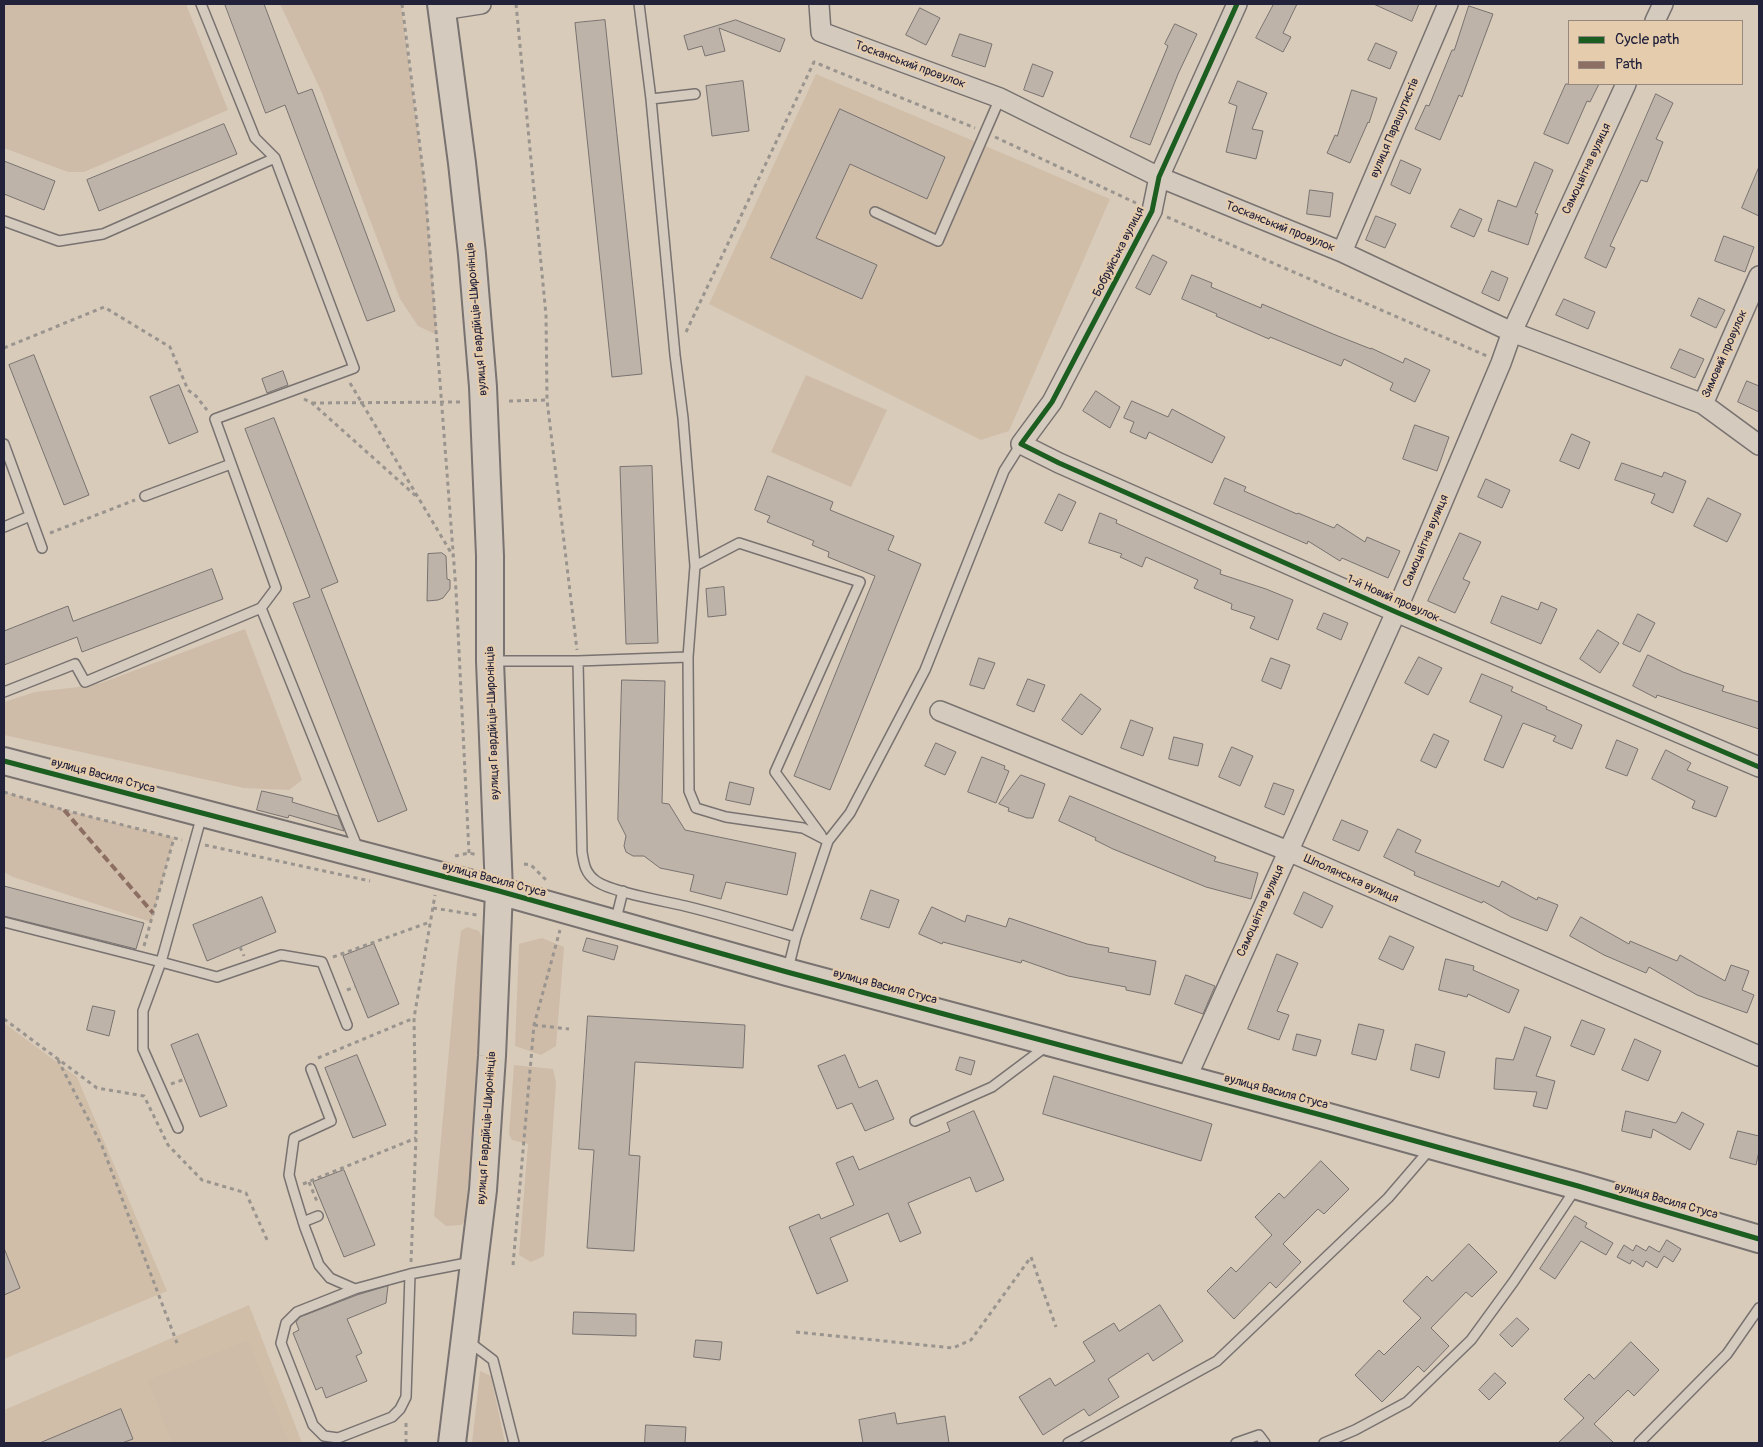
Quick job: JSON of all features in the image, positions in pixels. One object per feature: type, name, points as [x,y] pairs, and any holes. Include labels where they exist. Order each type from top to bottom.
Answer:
[{"type":"street","points":[[441,7],[480,4]]},
{"type":"street","name":"Тосканський провулок","points":[[819,4],[821,32],[1000,98],[1159,178],[1342,252],[1512,332],[1703,404],[1759,445]]},
{"type":"street","name":"Бобруйська вулиця","points":[[1021,444],[1052,402],[1152,211],[1159,178],[1237,4]]},
{"type":"street","name":"вулиця Парашутистів","points":[[1342,252],[1448,4]]},
{"type":"street","points":[[1655,20],[1663,4]]},
{"type":"street","name":"вулиця Гвардійців-Широнінців","points":[[441,7],[463,172],[483,387],[490,556],[490,661],[499,891],[492,1056],[484,1171],[452,1443]]},
{"type":"street","name":"Самоцвітна вулиця","points":[[1186,1079],[1396,612],[1501,363],[1512,332],[1626,85]]},
{"type":"street","name":"Зимовий провулок","points":[[1703,404],[1759,276]]},
{"type":"street","name":"1-й Новий провулок","points":[[1021,444],[1068,467],[1396,612],[1759,767]]},
{"type":"street","name":"Шполянська вулиця","points":[[940,711],[1288,851],[1759,1056]]},
{"type":"street","name":"вулиця Василя Стуса","points":[[4,760],[499,891],[788,972],[1578,1186],[1759,1239]]},
{"type":"lane","points":[[4,692],[75,664],[85,682],[261,608],[276,588],[214,419],[354,368],[275,158],[254,138],[202,4]]},
{"type":"lane","points":[[639,4],[651,99],[675,355],[683,418],[694,566],[688,657],[689,791],[696,808],[726,817],[803,828],[826,840]]},
{"type":"lane","points":[[651,99],[695,94]]},
{"type":"lane","points":[[875,212],[938,241],[1000,98]]},
{"type":"lane","points":[[4,221],[59,241],[103,234],[275,158]]},
{"type":"lane","points":[[4,444],[42,548]]},
{"type":"lane","points":[[788,972],[796,937],[826,840],[850,812],[925,670],[1004,471],[1021,444]]},
{"type":"lane","points":[[146,496],[231,464]]},
{"type":"lane","points":[[4,527],[30,516]]},
{"type":"lane","points":[[694,566],[739,543],[860,582],[775,772],[826,840]]},
{"type":"lane","points":[[261,608],[360,854]]},
{"type":"lane","points":[[490,661],[578,661],[688,657]]},
{"type":"lane","points":[[578,661],[582,852],[584,868],[590,876],[598,883],[623,891],[708,912],[796,937]]},
{"type":"lane","points":[[178,1128],[143,1049],[144,1011],[161,962],[203,812]]},
{"type":"lane","points":[[615,924],[623,891]]},
{"type":"lane","points":[[4,922],[217,978],[281,955],[322,962],[347,1025]]},
{"type":"lane","points":[[915,1121],[992,1087],[1052,1042]]},
{"type":"lane","points":[[311,1069],[331,1121],[294,1138],[289,1175],[303,1222],[319,1264],[330,1278],[355,1289]]},
{"type":"lane","points":[[1068,1443],[1216,1361],[1388,1198],[1433,1146]]},
{"type":"lane","points":[[1324,1443],[1355,1430],[1406,1402],[1471,1340],[1514,1281],[1578,1186]]},
{"type":"lane","points":[[303,1222],[320,1214]]},
{"type":"lane","points":[[410,1274],[406,1397],[400,1409],[392,1417],[338,1438],[324,1436],[313,1425],[281,1343],[286,1323],[297,1312],[355,1289],[410,1274],[474,1262]]},
{"type":"lane","points":[[1639,1443],[1727,1354],[1759,1308]]},
{"type":"lane","points":[[465,1340],[493,1360],[514,1443]]},
{"type":"lane","points":[[1236,1443],[1259,1435],[1265,1443]]},
{"type":"path","points":[[402,4],[426,187],[453,556],[469,853]]},
{"type":"path","points":[[516,4],[546,315],[547,400],[578,661]]},
{"type":"path","points":[[675,355],[814,62],[985,132],[1152,211],[1501,363]]},
{"type":"path","points":[[4,348],[104,307],[170,348],[188,390],[196,396],[214,419]]},
{"type":"path","points":[[344,372],[453,556]]},
{"type":"path","points":[[292,391],[312,404],[419,498]]},
{"type":"path","points":[[509,401],[547,400]]},
{"type":"path","points":[[312,404],[462,402]]},
{"type":"path","points":[[38,538],[146,496]]},
{"type":"path","points":[[4,792],[64,810],[194,843],[377,883]]},
{"type":"path","points":[[141,957],[174,838]]},
{"type":"path","points":[[410,1274],[416,1138],[414,1018],[436,889]]},
{"type":"path","points":[[425,894],[435,896]]},
{"type":"path","points":[[433,908],[480,916]]},
{"type":"path","points":[[322,962],[431,921]]},
{"type":"path","points":[[513,1265],[534,1025],[562,925]]},
{"type":"path","points":[[314,1060],[414,1018]]},
{"type":"path","points":[[4,1019],[97,1088],[144,1096],[168,1144],[202,1180],[246,1193],[268,1242]]},
{"type":"path","points":[[534,1025],[569,1029]]},
{"type":"path","points":[[58,1059],[102,1146],[177,1343]]},
{"type":"path","points":[[293,1188],[416,1138]]},
{"type":"path","points":[[309,1182],[320,1214]]},
{"type":"path","points":[[796,1332],[953,1348],[971,1340],[1031,1257],[1056,1327]]},
{"type":"shaded area","points":[[4,4],[186,4],[228,110],[84,172],[68,172],[4,148]]},
{"type":"shaded area","points":[[280,4],[401,4],[425,187],[437,335],[418,326],[400,299],[322,93]]},
{"type":"shaded area","points":[[816,74],[1110,199],[1009,431],[981,440],[709,304]]},
{"type":"shaded area","points":[[806,375],[887,410],[851,487],[771,452]]},
{"type":"shaded area","points":[[245,629],[302,780],[289,790],[244,788],[4,735],[4,702],[35,692],[101,683]]},
{"type":"shaded area","points":[[4,792],[64,810],[174,838],[151,922],[13,877],[4,872]]},
{"type":"shaded area","points":[[467,927],[479,931],[486,945],[469,1216],[461,1225],[446,1226],[434,1216],[457,962],[461,931]]},
{"type":"shaded area","points":[[542,938],[564,947],[556,1046],[541,1055],[515,1046],[519,944]]},
{"type":"shaded area","points":[[4,1023],[77,1077],[167,1291],[4,1359]]},
{"type":"shaded area","points":[[514,1065],[553,1069],[556,1082],[544,1256],[531,1262],[519,1255],[528,1144],[512,1140],[509,1134]]},
{"type":"shaded area","points":[[249,1305],[302,1443],[4,1443],[4,1410]]},
{"type":"shaded area","points":[[248,1340],[289,1443],[172,1443],[148,1380]]},
{"type":"shaded area","points":[[480,1371],[491,1376],[505,1443],[472,1443]]},
{"type":"building","points":[[225,4],[264,4],[298,94],[312,89],[395,311],[367,321],[285,105],[266,113]]},
{"type":"building","points":[[1274,4],[1297,4],[1283,33],[1291,37],[1283,52],[1256,38]]},
{"type":"building","points":[[1374,4],[1419,4],[1412,21]]},
{"type":"building","points":[[1469,6],[1493,14],[1462,97],[1459,95],[1440,140],[1415,129],[1426,105],[1429,106],[1452,50],[1454,50]]},
{"type":"building","points":[[920,8],[940,18],[926,45],[906,35]]},
{"type":"building","points":[[605,20],[642,374],[612,377],[575,23]]},
{"type":"building","points":[[736,20],[785,39],[780,52],[719,28],[725,51],[705,56],[702,46],[688,50],[684,36]]},
{"type":"building","points":[[1175,24],[1197,34],[1178,74],[1150,145],[1130,137],[1168,46],[1165,44]]},
{"type":"building","points":[[960,34],[992,44],[985,67],[952,56]]},
{"type":"building","points":[[1376,43],[1397,52],[1390,69],[1368,60]]},
{"type":"building","points":[[1033,64],[1053,72],[1043,97],[1024,90]]},
{"type":"building","points":[[743,81],[749,131],[712,136],[706,86]]},
{"type":"building","points":[[1238,81],[1267,93],[1252,129],[1263,131],[1256,159],[1226,152],[1237,106],[1229,103]]},
{"type":"building","points":[[1566,84],[1598,85],[1590,102],[1587,101],[1568,144],[1544,134]]},
{"type":"building","points":[[1352,90],[1377,98],[1369,123],[1350,163],[1327,153],[1335,135],[1337,136]]},
{"type":"building","points":[[1656,94],[1673,103],[1656,139],[1663,142],[1647,182],[1641,180],[1610,246],[1615,248],[1606,268],[1585,258]]},
{"type":"building","points":[[840,109],[945,157],[927,199],[850,164],[816,238],[877,265],[862,299],[771,258]]},
{"type":"building","points":[[224,124],[237,154],[99,211],[87,180]]},
{"type":"building","points":[[1401,160],[1421,169],[1410,194],[1391,185]]},
{"type":"building","points":[[4,161],[55,181],[44,210],[4,194]]},
{"type":"building","points":[[1535,162],[1553,170],[1535,213],[1538,214],[1528,245],[1488,231],[1498,200],[1516,207]]},
{"type":"building","points":[[1759,167],[1759,216],[1742,208]]},
{"type":"building","points":[[1310,190],[1333,193],[1330,217],[1307,214]]},
{"type":"building","points":[[1460,209],[1482,219],[1474,237],[1451,227]]},
{"type":"building","points":[[1376,216],[1396,224],[1385,248],[1366,240]]},
{"type":"building","points":[[1724,236],[1754,247],[1745,272],[1715,261]]},
{"type":"building","points":[[1153,255],[1167,262],[1150,295],[1136,288]]},
{"type":"building","points":[[1492,271],[1508,278],[1499,301],[1482,293]]},
{"type":"building","points":[[1192,275],[1212,283],[1211,287],[1261,308],[1262,304],[1403,363],[1405,358],[1430,370],[1415,402],[1390,390],[1393,383],[1344,359],[1341,366],[1270,337],[1269,339],[1182,299]]},
{"type":"building","points":[[1699,298],[1725,310],[1716,328],[1691,316]]},
{"type":"building","points":[[1564,299],[1595,312],[1588,329],[1556,315]]},
{"type":"building","points":[[1680,349],[1704,359],[1695,378],[1671,368]]},
{"type":"building","points":[[34,355],[89,495],[64,505],[9,365]]},
{"type":"building","points":[[283,371],[288,385],[267,393],[262,379]]},
{"type":"building","points":[[1747,381],[1759,386],[1759,412],[1738,402]]},
{"type":"building","points":[[179,385],[198,432],[169,444],[150,397]]},
{"type":"building","points":[[1096,391],[1120,407],[1110,428],[1083,411]]},
{"type":"building","points":[[1132,401],[1168,417],[1172,409],[1225,437],[1212,463],[1149,432],[1146,439],[1130,432],[1134,422],[1124,418]]},
{"type":"building","points":[[274,418],[338,582],[321,589],[407,810],[378,822],[293,603],[310,597],[245,429]]},
{"type":"building","points":[[1415,425],[1449,437],[1437,471],[1403,459]]},
{"type":"building","points":[[1572,434],[1590,442],[1579,469],[1560,461]]},
{"type":"building","points":[[1622,463],[1662,477],[1664,472],[1686,481],[1673,513],[1651,503],[1655,494],[1615,480]]},
{"type":"building","points":[[652,466],[658,643],[626,644],[620,467]]},
{"type":"building","points":[[768,476],[833,502],[830,510],[894,536],[888,550],[921,564],[830,790],[794,776],[875,576],[828,557],[829,552],[812,545],[814,541],[767,522],[770,516],[755,510]]},
{"type":"building","points":[[1225,478],[1246,487],[1244,491],[1297,514],[1334,528],[1337,524],[1365,542],[1367,537],[1400,551],[1388,578],[1342,558],[1340,561],[1308,541],[1307,544],[1214,504]]},
{"type":"building","points":[[1486,479],[1510,490],[1502,508],[1478,497]]},
{"type":"building","points":[[1059,494],[1076,502],[1062,531],[1045,523]]},
{"type":"building","points":[[1708,498],[1741,514],[1727,542],[1694,526]]},
{"type":"building","points":[[1100,513],[1117,520],[1116,523],[1221,570],[1220,574],[1293,600],[1278,640],[1250,628],[1255,617],[1231,609],[1232,604],[1194,588],[1198,580],[1146,557],[1142,567],[1120,557],[1122,554],[1089,543]]},
{"type":"building","points":[[1460,533],[1481,542],[1463,579],[1470,582],[1455,613],[1428,601]]},
{"type":"building","points":[[442,553],[446,556],[447,579],[450,580],[450,589],[443,598],[427,601],[428,554]]},
{"type":"building","points":[[212,569],[223,599],[82,652],[77,637],[4,665],[4,631],[68,606],[73,621]]},
{"type":"building","points":[[724,587],[726,615],[708,617],[706,589]]},
{"type":"building","points":[[1502,596],[1538,610],[1541,602],[1557,609],[1541,644],[1491,623]]},
{"type":"building","points":[[1324,613],[1348,623],[1341,640],[1317,629]]},
{"type":"building","points":[[1638,614],[1655,623],[1640,652],[1623,644]]},
{"type":"building","points":[[1598,630],[1619,643],[1600,673],[1580,659]]},
{"type":"building","points":[[1648,655],[1683,672],[1724,686],[1722,691],[1759,702],[1759,729],[1657,695],[1656,698],[1633,686]]},
{"type":"building","points":[[1419,657],[1442,668],[1428,695],[1405,683]]},
{"type":"building","points":[[979,658],[995,663],[984,689],[970,685]]},
{"type":"building","points":[[1271,658],[1290,665],[1281,689],[1262,681]]},
{"type":"building","points":[[1482,674],[1513,687],[1511,691],[1582,725],[1572,749],[1553,741],[1556,736],[1523,723],[1503,768],[1484,760],[1502,716],[1470,702]]},
{"type":"building","points":[[1028,679],[1045,685],[1034,712],[1017,705]]},
{"type":"building","points":[[622,680],[665,681],[662,803],[669,804],[685,830],[796,853],[787,895],[726,882],[721,899],[690,891],[694,875],[660,868],[644,856],[633,856],[626,852],[624,846],[626,836],[618,820]]},
{"type":"building","points":[[1081,694],[1101,709],[1082,735],[1062,720]]},
{"type":"building","points":[[1131,720],[1153,728],[1143,756],[1121,748]]},
{"type":"building","points":[[1434,734],[1449,741],[1436,768],[1421,761]]},
{"type":"building","points":[[1174,737],[1203,744],[1198,766],[1169,759]]},
{"type":"building","points":[[1617,740],[1638,749],[1627,776],[1606,768]]},
{"type":"building","points":[[936,743],[956,752],[945,775],[925,766]]},
{"type":"building","points":[[1232,747],[1253,756],[1240,786],[1219,777]]},
{"type":"building","points":[[1666,750],[1691,763],[1687,770],[1728,787],[1716,817],[1692,808],[1695,801],[1652,779]]},
{"type":"building","points":[[982,757],[1005,766],[1004,769],[1009,771],[996,803],[968,792]]},
{"type":"building","points":[[1021,775],[1045,784],[1033,818],[1027,818],[1008,811],[1009,808],[999,804]]},
{"type":"building","points":[[730,782],[754,788],[750,805],[726,800]]},
{"type":"building","points":[[1274,783],[1294,790],[1284,815],[1265,807]]},
{"type":"building","points":[[262,791],[293,798],[292,802],[338,816],[344,831],[289,815],[288,818],[257,810]]},
{"type":"building","points":[[1070,796],[1216,857],[1214,861],[1258,873],[1251,899],[1206,887],[1113,849],[1095,840],[1096,838],[1059,821]]},
{"type":"building","points":[[1342,820],[1368,831],[1359,851],[1333,840]]},
{"type":"building","points":[[1398,829],[1421,840],[1415,852],[1499,887],[1502,881],[1537,900],[1538,897],[1558,905],[1547,931],[1511,917],[1483,901],[1482,903],[1414,875],[1415,872],[1384,857]]},
{"type":"building","points":[[4,886],[144,923],[136,949],[4,916]]},
{"type":"building","points":[[871,890],[899,900],[889,928],[861,919]]},
{"type":"building","points":[[1304,892],[1333,906],[1322,928],[1294,914]]},
{"type":"building","points":[[262,897],[276,932],[207,961],[193,925]]},
{"type":"building","points":[[932,907],[965,922],[967,915],[1006,927],[1009,918],[1087,944],[1109,948],[1108,952],[1156,961],[1150,995],[1126,990],[1126,987],[1068,976],[1022,960],[1021,963],[943,942],[942,944],[919,934]]},
{"type":"building","points":[[1581,917],[1629,944],[1630,941],[1677,961],[1680,955],[1725,981],[1731,965],[1749,971],[1742,990],[1754,995],[1747,1013],[1697,995],[1649,967],[1646,973],[1604,955],[1570,936]]},
{"type":"building","points":[[1390,936],[1414,947],[1403,970],[1379,959]]},
{"type":"building","points":[[587,938],[618,946],[614,960],[583,951]]},
{"type":"building","points":[[374,944],[399,1004],[368,1018],[343,956]]},
{"type":"building","points":[[1277,954],[1298,963],[1277,1011],[1289,1015],[1279,1040],[1248,1029]]},
{"type":"building","points":[[1446,959],[1474,966],[1473,970],[1519,990],[1509,1013],[1468,994],[1467,997],[1439,990]]},
{"type":"building","points":[[1186,975],[1215,986],[1203,1014],[1175,1004]]},
{"type":"building","points":[[93,1006],[115,1011],[109,1036],[87,1030]]},
{"type":"building","points":[[588,1016],[745,1025],[743,1068],[635,1062],[629,1155],[640,1156],[634,1251],[587,1248],[594,1150],[579,1149]]},
{"type":"building","points":[[1582,1020],[1605,1029],[1594,1055],[1571,1046]]},
{"type":"building","points":[[1359,1024],[1384,1030],[1376,1060],[1352,1054]]},
{"type":"building","points":[[1525,1027],[1551,1037],[1536,1076],[1555,1081],[1547,1109],[1533,1106],[1537,1092],[1494,1089],[1496,1058],[1513,1060]]},
{"type":"building","points":[[198,1034],[227,1106],[200,1117],[171,1045]]},
{"type":"building","points":[[1297,1034],[1321,1040],[1316,1056],[1293,1050]]},
{"type":"building","points":[[1635,1039],[1661,1051],[1648,1081],[1622,1070]]},
{"type":"building","points":[[1416,1044],[1445,1052],[1439,1078],[1411,1070]]},
{"type":"building","points":[[357,1055],[386,1125],[353,1138],[325,1068]]},
{"type":"building","points":[[845,1055],[859,1088],[877,1080],[894,1119],[865,1131],[852,1103],[837,1109],[818,1066]]},
{"type":"building","points":[[960,1057],[975,1061],[971,1075],[956,1070]]},
{"type":"building","points":[[1054,1076],[1212,1124],[1201,1161],[1043,1114]]},
{"type":"building","points":[[974,1111],[1004,1180],[976,1192],[970,1177],[908,1203],[921,1233],[900,1242],[888,1213],[830,1238],[848,1281],[817,1294],[789,1227],[819,1214],[821,1219],[854,1205],[836,1163],[853,1156],[859,1170],[950,1131],[947,1123]]},
{"type":"building","points":[[1626,1111],[1676,1123],[1682,1112],[1704,1124],[1690,1150],[1653,1129],[1651,1138],[1622,1131]]},
{"type":"building","points":[[1738,1131],[1759,1136],[1759,1151],[1756,1165],[1730,1158]]},
{"type":"building","points":[[1321,1161],[1349,1189],[1324,1214],[1318,1209],[1283,1244],[1301,1262],[1276,1288],[1270,1282],[1234,1319],[1207,1291],[1231,1267],[1236,1272],[1272,1235],[1255,1217],[1279,1193],[1284,1198]]},
{"type":"building","points":[[344,1170],[375,1245],[344,1257],[313,1182]]},
{"type":"building","points":[[1575,1216],[1587,1223],[1585,1227],[1613,1243],[1606,1255],[1581,1241],[1555,1279],[1540,1269]]},
{"type":"building","points":[[1667,1240],[1681,1249],[1673,1262],[1664,1256],[1657,1268],[1646,1261],[1643,1267],[1632,1260],[1630,1264],[1617,1257],[1624,1245],[1633,1251],[1636,1245],[1646,1251],[1649,1246],[1659,1252]]},
{"type":"building","points":[[1469,1244],[1497,1272],[1472,1297],[1466,1292],[1431,1328],[1449,1346],[1424,1372],[1418,1366],[1382,1402],[1355,1375],[1379,1350],[1384,1355],[1421,1318],[1403,1301],[1427,1276],[1432,1281]]},
{"type":"building","points":[[4,1248],[20,1288],[4,1295]]},
{"type":"building","points":[[388,1286],[386,1303],[347,1319],[362,1353],[356,1356],[367,1381],[326,1398],[322,1387],[316,1390],[293,1333],[299,1330],[296,1322],[300,1317],[357,1295]]},
{"type":"building","points":[[1160,1305],[1183,1341],[1153,1361],[1148,1353],[1108,1379],[1119,1397],[1089,1416],[1084,1409],[1043,1435],[1019,1397],[1050,1378],[1055,1386],[1095,1361],[1083,1342],[1114,1323],[1119,1331]]},
{"type":"building","points":[[574,1312],[636,1314],[636,1336],[573,1334]]},
{"type":"building","points":[[1517,1318],[1529,1329],[1512,1347],[1500,1335]]},
{"type":"building","points":[[696,1340],[722,1342],[720,1360],[694,1357]]},
{"type":"building","points":[[1631,1342],[1659,1370],[1634,1396],[1628,1390],[1594,1424],[1614,1443],[1558,1443],[1584,1418],[1564,1399],[1589,1374],[1594,1379]]},
{"type":"building","points":[[1495,1373],[1506,1383],[1489,1400],[1479,1390]]},
{"type":"building","points":[[121,1409],[133,1439],[122,1443],[40,1443]]},
{"type":"building","points":[[895,1413],[897,1424],[945,1416],[949,1443],[863,1443],[859,1420]]},
{"type":"building","points":[[646,1425],[686,1427],[685,1443],[645,1443]]},
{"type":"marked path","points":[[64,810],[153,913]]},
{"type":"cycle path","points":[[1237,4],[1159,177],[1152,211],[1052,402],[1021,444],[1059,463],[1396,612],[1759,767]]},
{"type":"cycle path","points":[[4,761],[499,891],[787,972],[1325,1116],[1578,1186],[1759,1239]]}]
